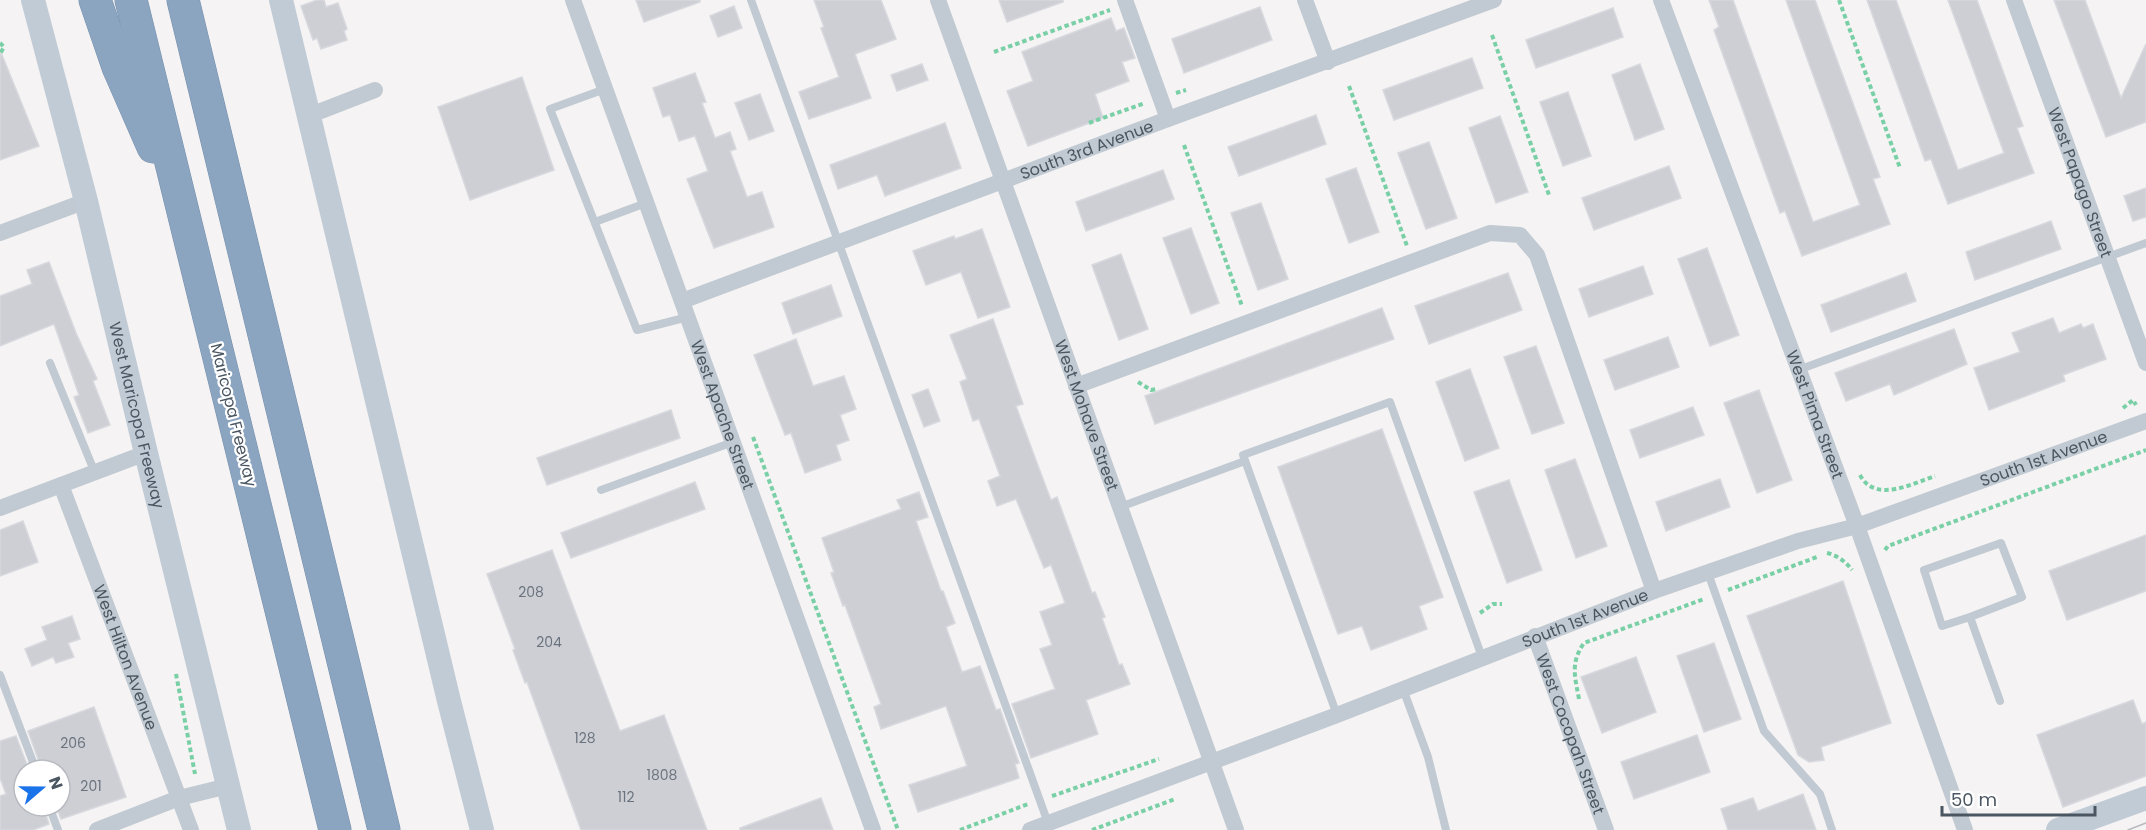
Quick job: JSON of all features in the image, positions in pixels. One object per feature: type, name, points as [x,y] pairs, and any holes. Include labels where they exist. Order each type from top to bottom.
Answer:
[{"type":"highway","points":[[95,0],[118,67],[188,227]]},
{"type":"highway","name":"Maricopa Freeway","points":[[131,0],[335,830]]},
{"type":"highway","points":[[183,0],[384,830]]},
{"type":"highway","points":[[198,56],[203,0]]},
{"type":"main road","name":"West Maricopa Freeway","points":[[33,0],[86,201],[239,830]]},
{"type":"main road","points":[[281,0],[448,701],[482,830]]},
{"type":"main road","points":[[2058,830],[2146,798]]},
{"type":"street","name":"West Apache Street","points":[[573,0],[873,830]]},
{"type":"street","name":"West Mohave Street","points":[[938,0],[1236,830]]},
{"type":"street","points":[[1125,0],[1168,119]]},
{"type":"street","points":[[1305,0],[1328,62]]},
{"type":"street","name":"West Pima Street","points":[[1661,0],[1857,526],[1965,830]]},
{"type":"street","name":"West Papago Street","points":[[2014,0],[2146,363]]},
{"type":"street","name":"South 3rd Avenue","points":[[682,301],[1487,1]]},
{"type":"street","points":[[308,116],[375,90]]},
{"type":"street","points":[[0,233],[86,201]]},
{"type":"street","points":[[1076,386],[1490,233],[1520,235],[1537,255],[1654,591]]},
{"type":"street","name":"South 1st Avenue","points":[[1029,830],[1337,715],[1654,591],[1798,541],[1857,526],[2146,421]]},
{"type":"street","points":[[0,508],[146,453]]},
{"type":"street","name":"West Hilton Avenue","points":[[62,485],[191,830]]},
{"type":"street","name":"West Cocopah Street","points":[[1535,636],[1605,830]]},
{"type":"street","points":[[97,830],[179,798],[228,786]]},
{"type":"lane","points":[[751,0],[1048,823]]},
{"type":"lane","points":[[605,89],[550,109],[637,330],[688,317]]},
{"type":"lane","points":[[595,222],[646,203]]},
{"type":"lane","points":[[1798,370],[2146,243]]},
{"type":"lane","points":[[50,363],[95,473]]},
{"type":"lane","points":[[1337,715],[1243,455],[1390,402],[1482,657]]},
{"type":"lane","points":[[601,490],[733,442]]},
{"type":"lane","points":[[1120,507],[1245,461]]},
{"type":"lane","points":[[2001,543],[2022,597],[1970,617],[1942,626],[1924,570],[2001,543]]},
{"type":"lane","points":[[1708,573],[1764,731],[1820,794],[1832,830]]},
{"type":"lane","points":[[1970,617],[2000,701]]},
{"type":"lane","points":[[0,675],[31,758]]},
{"type":"lane","points":[[1403,689],[1428,757],[1446,830]]},
{"type":"path","points":[[1839,0],[1900,168]]},
{"type":"path","points":[[993,52],[1110,10]]},
{"type":"path","points":[[1492,35],[1549,195]]},
{"type":"path","points":[[0,43],[4,47],[0,54]]},
{"type":"path","points":[[1349,86],[1407,246]]},
{"type":"path","points":[[1089,123],[1150,101]]},
{"type":"path","points":[[1184,145],[1242,306]]},
{"type":"path","points":[[2118,411],[2133,400],[2136,405]]},
{"type":"path","points":[[752,434],[898,830]]},
{"type":"path","points":[[1860,475],[1867,484],[1884,490],[1900,488],[1944,473]]},
{"type":"path","points":[[1470,626],[1477,614],[1493,604],[1502,604]]},
{"type":"path","points":[[960,830],[1159,759]]},
{"type":"path","points":[[1092,830],[1175,799]]},
{"type":"building","points":[[324,0],[326,7],[338,3],[347,29],[344,31],[347,40],[321,49],[317,38],[313,40],[301,6]]},
{"type":"building","points":[[636,0],[700,0],[700,2],[644,22]]},
{"type":"building","points":[[814,0],[881,0],[896,39],[855,54],[871,98],[809,119],[799,92],[839,77],[821,28],[824,27]]},
{"type":"building","points":[[999,0],[1063,0],[1063,2],[1007,22]]},
{"type":"building","points":[[1709,0],[1733,0],[1813,222],[1860,205],[1786,0],[1815,0],[1880,177],[1873,179],[1890,224],[1802,256],[1785,211],[1780,213],[1714,30],[1719,27]]},
{"type":"building","points":[[1867,0],[1896,0],[1958,170],[2004,153],[1948,0],[1977,0],[2023,126],[2017,128],[2034,173],[1948,204],[1931,159],[1925,161]]},
{"type":"building","points":[[2054,0],[2085,0],[2121,98],[2146,44],[2146,122],[2106,137]]},
{"type":"building","points":[[734,6],[742,28],[718,37],[710,16]]},
{"type":"building","points":[[1260,7],[1272,40],[1184,73],[1172,39]]},
{"type":"building","points":[[1613,8],[1623,37],[1536,68],[1526,40]]},
{"type":"building","points":[[1111,18],[1116,31],[1124,28],[1135,58],[1122,62],[1129,81],[1095,94],[1103,118],[1028,146],[1007,91],[1033,81],[1022,52]]},
{"type":"building","points":[[0,50],[39,146],[0,160]]},
{"type":"building","points":[[1472,58],[1483,88],[1394,120],[1383,90]]},
{"type":"building","points":[[922,64],[928,80],[897,91],[891,75]]},
{"type":"building","points":[[1640,64],[1664,129],[1635,140],[1612,75]]},
{"type":"building","points":[[695,73],[706,102],[702,103],[715,138],[730,132],[736,149],[730,151],[747,197],[762,192],[774,227],[714,248],[687,179],[708,171],[695,136],[679,141],[670,115],[663,117],[653,88]]},
{"type":"building","points":[[522,77],[554,170],[470,200],[438,107]]},
{"type":"building","points":[[1568,92],[1591,156],[1563,166],[1540,102]]},
{"type":"building","points":[[760,94],[774,131],[749,140],[735,103]]},
{"type":"building","points":[[1316,115],[1326,144],[1239,176],[1228,147]]},
{"type":"building","points":[[1500,116],[1528,192],[1496,203],[1469,128]]},
{"type":"building","points":[[945,123],[961,168],[885,196],[877,175],[838,189],[830,165]]},
{"type":"building","points":[[1429,142],[1457,218],[1426,229],[1398,153]]},
{"type":"building","points":[[1669,166],[1681,198],[1594,230],[1582,198]]},
{"type":"building","points":[[1356,168],[1379,232],[1349,243],[1326,179]]},
{"type":"building","points":[[1163,170],[1174,199],[1086,231],[1076,202]]},
{"type":"building","points":[[2146,188],[2146,217],[2133,221],[2124,196]]},
{"type":"building","points":[[1261,203],[1288,279],[1258,290],[1231,213]]},
{"type":"building","points":[[2051,221],[2061,249],[1975,280],[1966,252]]},
{"type":"building","points":[[1191,228],[1219,303],[1191,314],[1163,238]]},
{"type":"building","points":[[982,229],[1010,307],[978,318],[961,272],[926,285],[913,251],[954,236],[955,239]]},
{"type":"building","points":[[1707,248],[1739,335],[1710,346],[1678,259]]},
{"type":"building","points":[[1121,254],[1148,329],[1119,340],[1092,265]]},
{"type":"building","points":[[49,262],[76,333],[97,379],[93,381],[110,425],[88,433],[74,397],[79,395],[54,324],[0,346],[0,296],[32,284],[27,270]]},
{"type":"building","points":[[1643,266],[1653,294],[1589,317],[1579,289]]},
{"type":"building","points":[[1508,273],[1522,310],[1429,344],[1415,306]]},
{"type":"building","points":[[1906,273],[1916,301],[1831,332],[1821,305]]},
{"type":"building","points":[[831,285],[842,316],[793,334],[782,303]]},
{"type":"building","points":[[1382,308],[1394,339],[1155,424],[1145,396]]},
{"type":"building","points":[[2053,318],[2059,333],[2081,324],[2083,328],[2093,324],[2106,359],[2063,375],[2065,381],[1989,410],[1974,368],[2020,352],[2012,333]]},
{"type":"building","points":[[993,319],[1023,404],[1016,406],[1037,463],[1051,500],[1057,497],[1092,593],[1095,592],[1105,617],[1102,618],[1119,665],[1122,664],[1130,684],[1086,700],[1098,734],[1031,758],[1012,704],[1055,689],[1040,649],[1052,645],[1040,612],[1065,603],[1051,565],[1044,568],[1016,499],[997,506],[988,481],[1000,476],[979,419],[973,421],[960,382],[967,379],[950,335]]},
{"type":"building","points":[[1954,329],[1967,364],[1894,395],[1890,384],[1846,401],[1835,373]]},
{"type":"building","points":[[1668,337],[1679,367],[1615,390],[1604,360]]},
{"type":"building","points":[[796,339],[813,386],[844,376],[856,409],[840,415],[849,440],[836,445],[841,460],[805,473],[791,433],[785,435],[754,355]]},
{"type":"building","points":[[1536,346],[1564,423],[1532,434],[1504,357]]},
{"type":"building","points":[[1470,369],[1499,448],[1465,461],[1436,382]]},
{"type":"building","points":[[928,389],[940,421],[924,427],[912,395]]},
{"type":"building","points":[[1759,390],[1792,480],[1757,493],[1724,403]]},
{"type":"building","points":[[1693,407],[1704,435],[1640,458],[1630,430]]},
{"type":"building","points":[[671,410],[680,438],[547,485],[537,458]]},
{"type":"building","points":[[1382,429],[1443,597],[1419,606],[1427,629],[1371,650],[1362,626],[1338,634],[1278,467]]},
{"type":"building","points":[[1575,459],[1607,546],[1576,558],[1545,470]]},
{"type":"building","points":[[1720,479],[1730,507],[1666,531],[1656,502]]},
{"type":"building","points":[[1509,480],[1542,570],[1507,583],[1474,492]]},
{"type":"building","points":[[695,482],[705,509],[571,558],[561,533]]},
{"type":"building","points":[[919,492],[928,517],[916,521],[955,623],[946,627],[962,672],[980,666],[996,710],[1000,709],[1019,763],[1015,764],[1019,778],[918,812],[909,785],[967,766],[946,706],[881,729],[874,707],[881,704],[831,573],[834,572],[822,538],[901,509],[897,500]]},
{"type":"building","points":[[23,521],[38,562],[0,576],[0,530]]},
{"type":"building","points":[[2146,535],[2146,591],[2067,620],[2049,571]]},
{"type":"building","points":[[552,550],[620,731],[664,715],[707,830],[581,830],[527,682],[525,683],[487,574]]},
{"type":"building","points":[[1843,581],[1891,723],[1821,747],[1824,760],[1809,762],[1798,755],[1747,616]]},
{"type":"building","points":[[72,616],[80,639],[68,643],[74,657],[56,663],[53,657],[32,666],[25,649],[47,640],[42,627]]},
{"type":"building","points":[[1714,643],[1741,719],[1704,732],[1677,656]]},
{"type":"building","points":[[1636,657],[1656,712],[1602,733],[1581,677]]},
{"type":"building","points":[[2133,700],[2142,724],[2146,722],[2146,776],[2063,807],[2037,735]]},
{"type":"building","points":[[94,707],[126,797],[72,815],[72,758],[38,758],[28,731]]},
{"type":"building","points":[[1697,735],[1710,772],[1634,799],[1621,762]]},
{"type":"building","points":[[16,736],[24,758],[12,758],[12,818],[47,818],[49,824],[33,830],[0,830],[0,796],[6,794],[0,778],[0,741]]},
{"type":"building","points":[[1803,794],[1816,830],[1728,830],[1721,809],[1753,798],[1758,811]]},
{"type":"building","points":[[821,798],[833,830],[740,830],[740,828]]},
{"type":"tram line","points":[[2128,830],[2146,823]]}]
